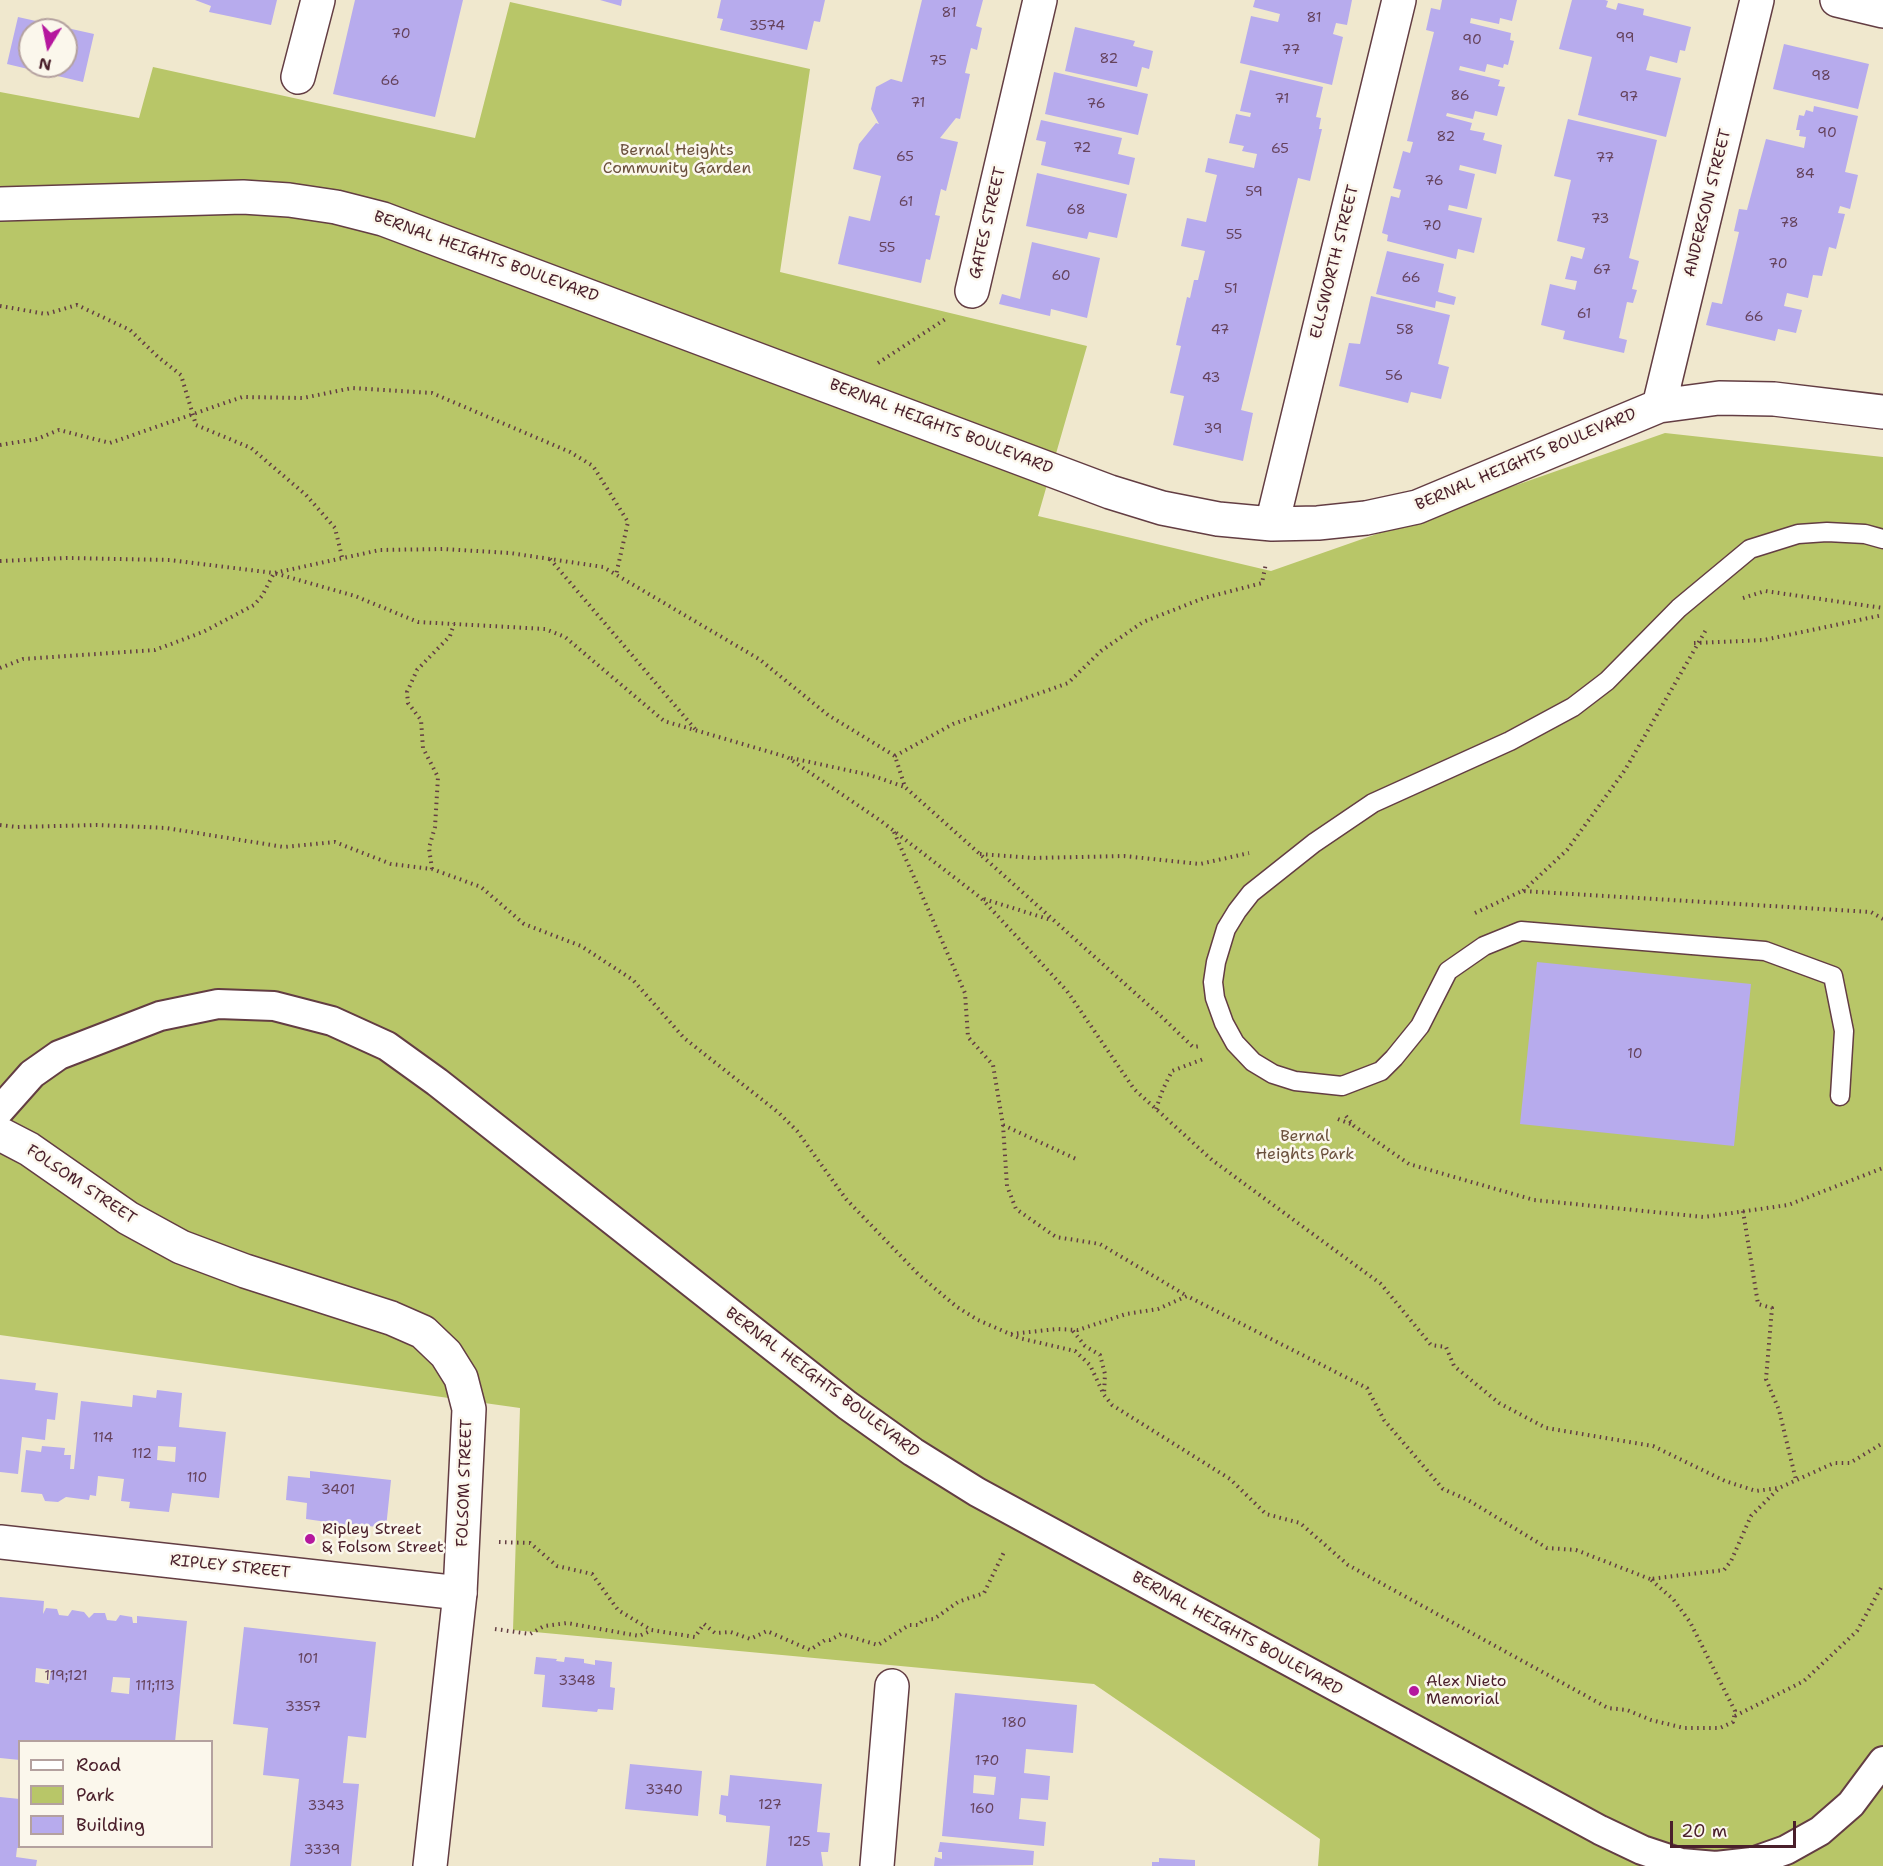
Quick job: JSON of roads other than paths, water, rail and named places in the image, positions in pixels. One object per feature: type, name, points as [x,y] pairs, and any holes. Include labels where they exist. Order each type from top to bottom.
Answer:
[{"type":"street","points":[[298,77],[318,0]]},
{"type":"street","name":"GATES STREET","points":[[972,291],[1040,0]]},
{"type":"street","name":"ELLSWORTH STREET","points":[[1272,524],[1399,0]]},
{"type":"street","name":"ANDERSON STREET","points":[[1659,406],[1757,0]]},
{"type":"street","points":[[1837,0],[1883,11]]},
{"type":"street","name":"BERNAL HEIGHTS BOULEVARD","points":[[0,204],[243,198],[289,200],[336,207],[417,230],[1110,492],[1162,508],[1218,519],[1272,524],[1366,518],[1417,507],[1659,406],[1719,398],[1774,399],[1883,412]]},
{"type":"street","name":"BERNAL HEIGHTS BOULEVARD","points":[[0,1110],[32,1074],[60,1055],[160,1016],[218,1005],[274,1006],[332,1021],[387,1047],[437,1082],[847,1405],[913,1452],[1021,1516],[1600,1830],[1642,1850],[1681,1863],[1716,1866],[1752,1862],[1786,1850],[1820,1832],[1851,1804],[1883,1761]]},
{"type":"street","name":"FOLSOM STREET","points":[[0,1134],[29,1149],[128,1218],[181,1247],[245,1271],[391,1317],[423,1332],[446,1354],[461,1378],[469,1409],[459,1609],[430,1866]]},
{"type":"street","name":"RIPLEY STREET","points":[[0,1542],[459,1609]]},
{"type":"street","points":[[877,1866],[892,1686]]},
{"type":"lane","points":[[1840,1096],[1844,1031],[1833,976],[1765,951],[1521,931],[1484,946],[1448,971],[1420,1026],[1381,1071],[1342,1086],[1321,1085],[1273,1074],[1253,1062],[1235,1042],[1221,1014],[1213,982],[1215,962],[1226,929],[1251,893],[1314,843],[1373,803],[1510,741],[1573,707],[1607,681],[1678,608],[1750,549],[1798,534],[1827,532],[1865,534],[1883,539]]},
{"type":"place","name":"Ripley Street & Folsom Street","points":[[310,1539]]},
{"type":"place","name":"Alex Nieto Memorial","points":[[1414,1691]]},
{"type":"park label","name":"Bernal Heights Community Garden","points":[[677,160]]},
{"type":"park label","name":"Bernal Heights Park","points":[[1305,1146]]}]
